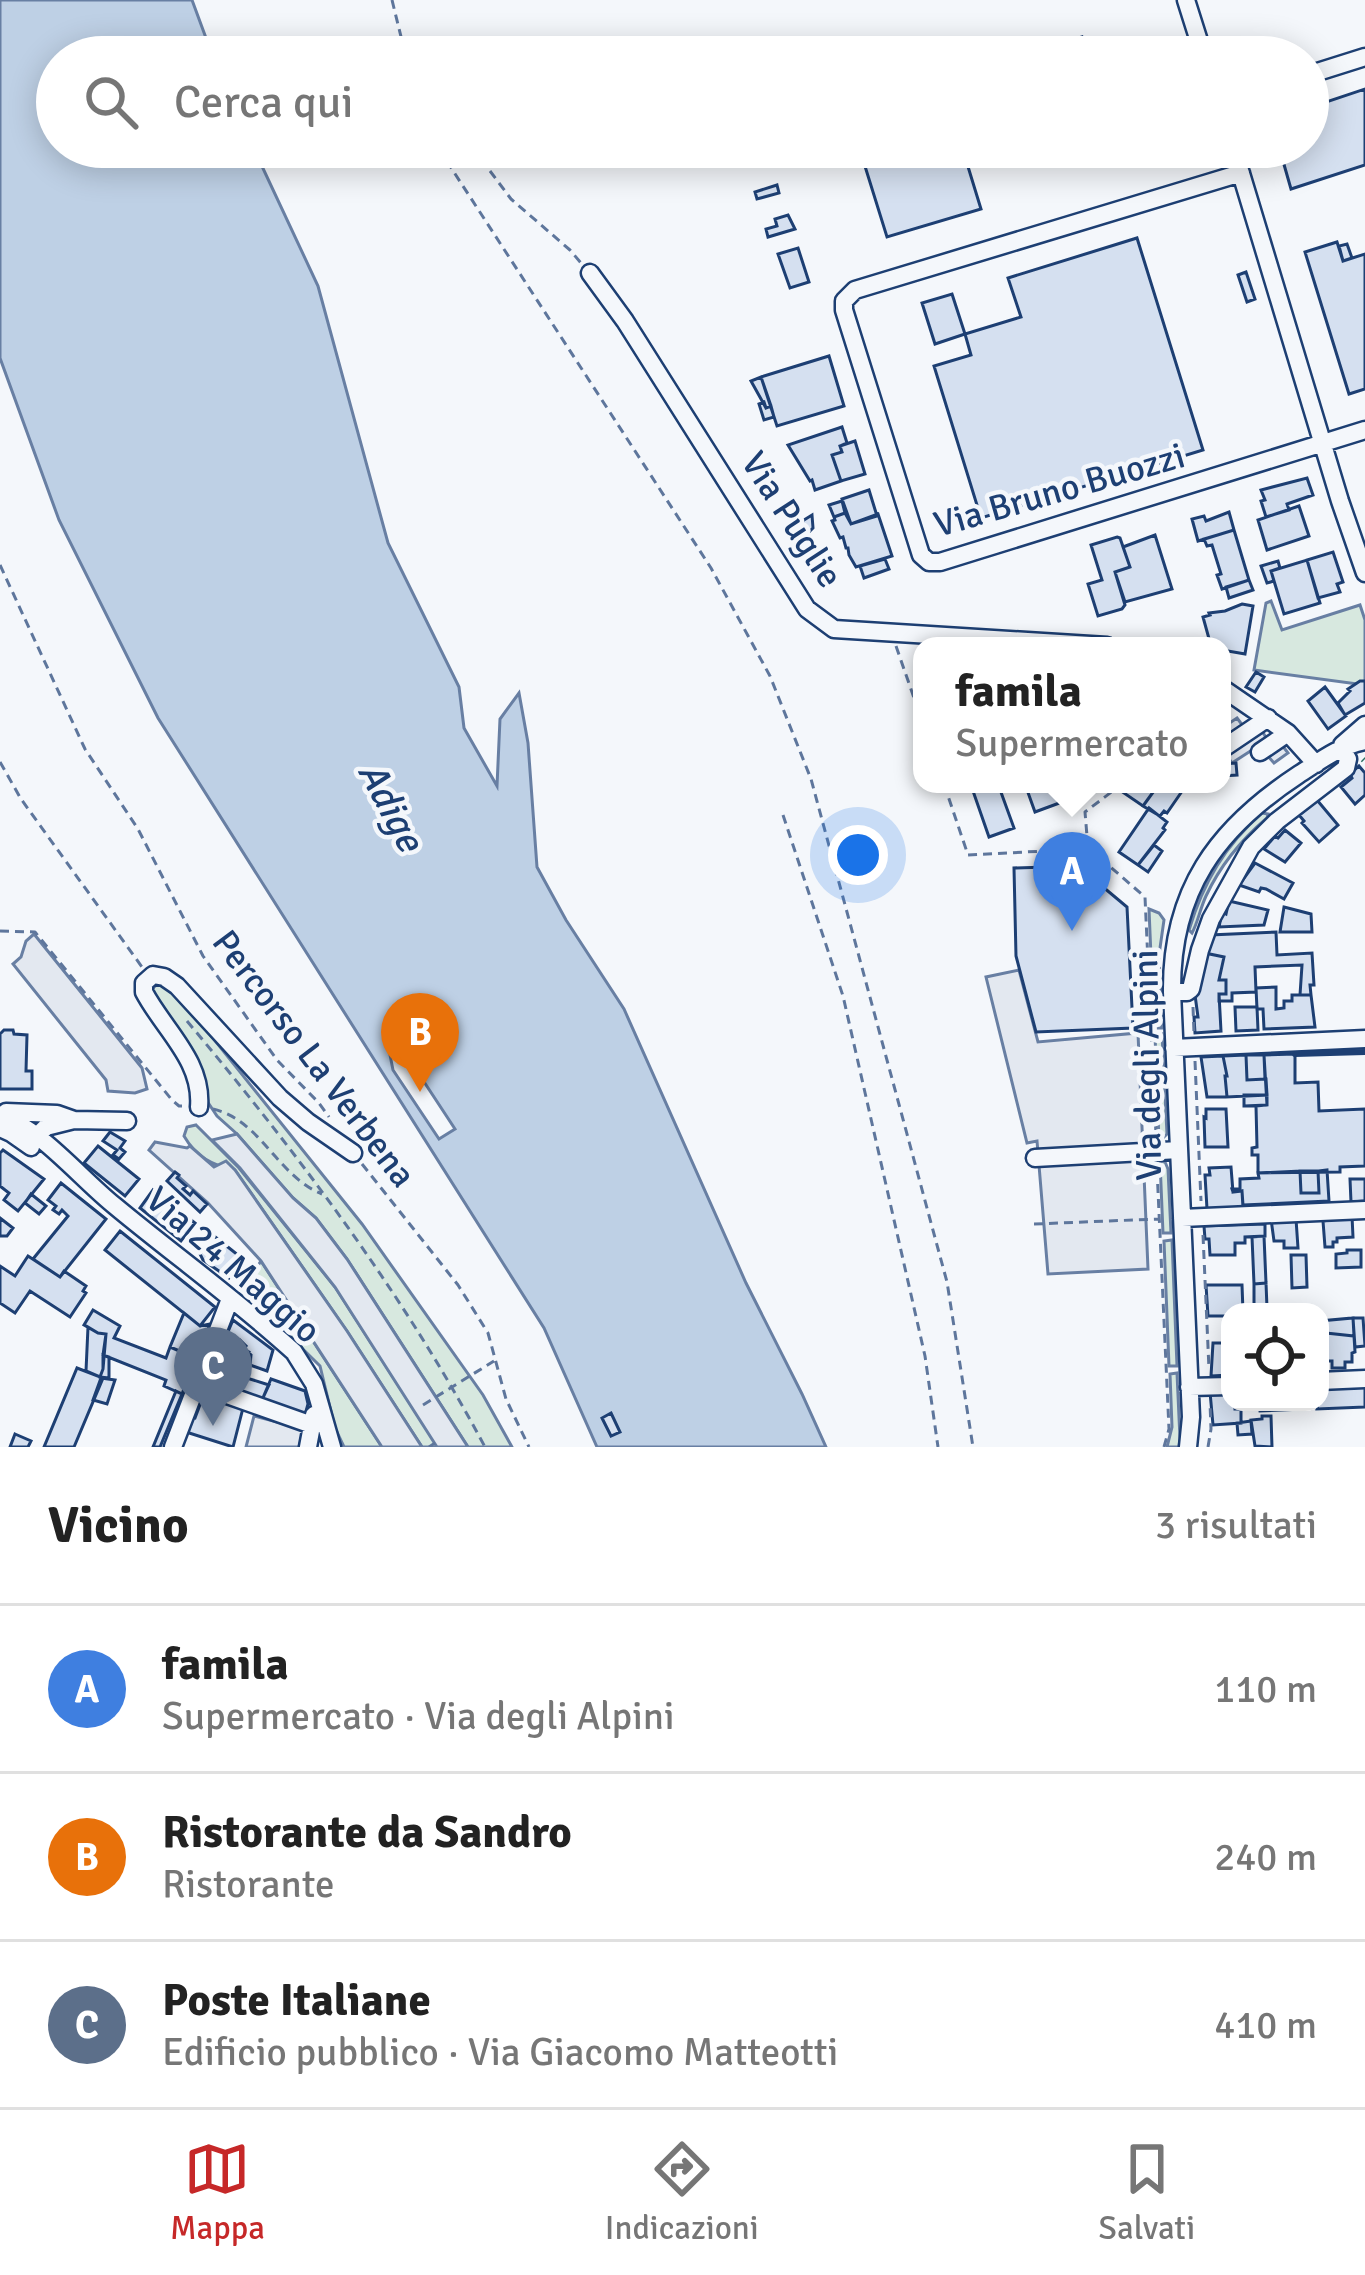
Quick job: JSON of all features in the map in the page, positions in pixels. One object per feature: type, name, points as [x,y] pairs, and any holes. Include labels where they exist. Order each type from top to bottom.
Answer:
[{"type":"street","points":[[1186,0],[1197,36]]},
{"type":"street","points":[[1329,68],[1365,57]]},
{"type":"street","points":[[1239,168],[1365,573]]},
{"type":"street","name":"Via Bruno Buozzi","points":[[1241,173],[855,290],[844,301],[844,310],[918,550],[929,562],[1323,444]]},
{"type":"street","name":"Via Puglie","points":[[590,273],[807,609],[834,629],[958,637]]},
{"type":"street","points":[[1323,444],[1365,430]]},
{"type":"street","points":[[1231,694],[1288,733],[1316,764]]},
{"type":"street","points":[[1231,742],[1268,718]]},
{"type":"street","name":"Via degli Alpini","points":[[1188,1447],[1190,1388],[1172,992],[1176,938],[1187,899],[1215,847],[1245,815],[1339,749],[1365,725]]},
{"type":"street","points":[[1260,752],[1288,733]]},
{"type":"street","name":"Via degli Alpini","points":[[1339,749],[1365,741]]},
{"type":"street","points":[[1172,992],[1189,992],[1192,987],[1217,906],[1251,847],[1346,768],[1348,760],[1339,749]]},
{"type":"street","points":[[1176,938],[1201,946]]},
{"type":"street","points":[[200,1107],[191,1066],[144,992],[144,983],[153,975],[178,986],[280,1098],[353,1153]]},
{"type":"street","points":[[1174,1048],[1365,1039]]},
{"type":"street","points":[[0,1114],[57,1114],[74,1120]]},
{"type":"street","name":"Via 24 Maggio","points":[[0,1114],[36,1137],[294,1352],[314,1384],[332,1447]]},
{"type":"street","points":[[36,1137],[46,1127],[74,1120],[127,1121]]},
{"type":"street","name":"Via 24 Maggio","points":[[0,1128],[110,1203]]},
{"type":"street","points":[[1034,1158],[1179,1150]]},
{"type":"street","points":[[1182,1218],[1365,1210]]},
{"type":"street","points":[[173,1447],[230,1299]]},
{"type":"street","points":[[1329,1381],[1365,1379]]},
{"type":"street","points":[[196,1384],[311,1441],[314,1384]]},
{"type":"street","points":[[1190,1388],[1221,1386]]},
{"type":"path","points":[[392,0],[401,36]]},
{"type":"path","points":[[451,168],[711,568],[770,676],[811,778],[947,1282],[973,1447]]},
{"type":"path","points":[[488,168],[512,199],[590,273]]},
{"type":"path","name":"Percorso La Verbena","points":[[0,566],[85,749],[138,830],[203,956],[277,1060],[330,1119]]},
{"type":"path","points":[[892,633],[913,695]]},
{"type":"path","points":[[0,762],[20,799],[145,971]]},
{"type":"path","points":[[947,793],[968,855],[1088,850],[1145,897],[1156,1142]]},
{"type":"path","points":[[1088,850],[1085,812],[1110,793]]},
{"type":"path","points":[[783,814],[843,996],[925,1356],[938,1447]]},
{"type":"path","points":[[0,931],[34,932],[178,1106],[236,1117],[294,1177],[327,1196]]},
{"type":"path","points":[[1192,987],[1194,1040]]},
{"type":"path","points":[[186,1020],[327,1196],[383,1276],[485,1447]]},
{"type":"path","points":[[1195,1054],[1202,1210]]},
{"type":"path","name":"Percorso La Verbena","points":[[353,1153],[458,1285],[488,1333],[506,1399],[529,1447]]},
{"type":"path","points":[[1157,1161],[1169,1429],[1164,1447]]},
{"type":"path","points":[[1034,1224],[1160,1219]]},
{"type":"path","points":[[1202,1225],[1209,1379]]},
{"type":"path","points":[[424,1405],[495,1360]]},
{"type":"path","points":[[1208,1447],[1210,1394]]},
{"type":"path","points":[[429,1447],[435,1443]]},
{"type":"shaded area","points":[[1271,601],[1282,630],[1360,605],[1365,620],[1365,685],[1254,670],[1266,603]]},
{"type":"shaded area","points":[[1237,718],[1243,726],[1262,731],[1288,753],[1274,763],[1267,755],[1259,760],[1252,750],[1232,763],[1231,722]]},
{"type":"shaded area","points":[[1262,813],[1267,818],[1218,874],[1192,933],[1189,930],[1208,881],[1237,838]]},
{"type":"shaded area","points":[[1149,909],[1164,920],[1159,955],[1162,1028],[1154,1028]]},
{"type":"shaded area","points":[[34,934],[142,1068],[147,1089],[108,1091],[106,1080],[13,964]]},
{"type":"shaded area","points":[[1019,970],[1038,1042],[1138,1033],[1148,1269],[1048,1274],[1037,1141],[1027,1143],[986,977]]},
{"type":"shaded area","points":[[161,981],[172,987],[362,1224],[483,1395],[512,1447],[468,1447],[316,1218],[217,1116],[207,1101],[201,1074],[154,995],[152,989]]},
{"type":"shaded area","points":[[1162,1034],[1167,1134],[1159,1142],[1155,1035]]},
{"type":"shaded area","points":[[196,1125],[239,1168],[335,1287],[438,1447],[422,1447],[235,1170],[194,1150],[184,1136],[187,1127]]},
{"type":"shaded area","points":[[237,1134],[316,1218],[347,1259],[468,1447],[437,1447],[335,1287],[212,1140]]},
{"type":"shaded area","points":[[155,1142],[190,1146],[214,1167],[226,1161],[235,1170],[422,1447],[382,1447],[261,1261],[208,1203],[149,1150]]},
{"type":"shaded area","points":[[1160,1161],[1168,1169],[1171,1233],[1163,1233]]},
{"type":"shaded area","points":[[1172,1240],[1177,1366],[1169,1366],[1164,1241]]},
{"type":"shaded area","points":[[261,1261],[382,1447],[344,1447],[320,1366],[242,1289]]},
{"type":"shaded area","points":[[1177,1373],[1179,1447],[1167,1447],[1172,1427],[1170,1374]]},
{"type":"shaded area","points":[[254,1416],[304,1429],[299,1447],[246,1447]]},
{"type":"water","name":"Adige","points":[[0,0],[192,0],[205,36],[36,36],[36,168],[263,168],[318,286],[388,543],[459,687],[464,728],[497,786],[500,719],[519,693],[528,743],[537,867],[624,1009],[746,1283],[826,1447],[597,1447],[544,1328],[158,718],[59,520],[0,358]]},
{"type":"pier","points":[[398,1049],[455,1129],[439,1139],[393,1070],[390,1055]]},
{"type":"building","points":[[1365,89],[1365,165],[1291,189],[1285,168],[1329,168],[1329,101]]},
{"type":"building","points":[[866,168],[968,168],[981,209],[887,237]]},
{"type":"building","points":[[777,185],[779,193],[757,199],[755,192]]},
{"type":"building","points":[[788,215],[795,229],[768,237],[766,229],[777,226],[775,219]]},
{"type":"building","points":[[1137,238],[1203,450],[981,518],[934,366],[971,355],[965,334],[1021,317],[1008,278]]},
{"type":"building","points":[[1337,242],[1343,261],[1365,254],[1365,389],[1349,394],[1305,252]]},
{"type":"building","points":[[1347,244],[1352,258],[1343,261],[1339,246]]},
{"type":"building","points":[[798,248],[809,282],[790,288],[778,254]]},
{"type":"building","points":[[1246,272],[1255,299],[1247,302],[1238,275]]},
{"type":"building","points":[[952,294],[965,334],[935,344],[922,303]]},
{"type":"building","points":[[829,356],[844,406],[777,426],[761,377]]},
{"type":"building","points":[[761,377],[771,406],[766,408],[751,381]]},
{"type":"building","points":[[764,402],[766,408],[771,406],[774,417],[764,420],[759,404]]},
{"type":"building","points":[[842,427],[847,443],[840,446],[842,452],[832,455],[841,481],[815,490],[788,445]]},
{"type":"building","points":[[855,441],[865,474],[841,481],[832,455]]},
{"type":"building","points":[[1307,478],[1313,495],[1266,517],[1261,490]]},
{"type":"building","points":[[869,490],[877,516],[851,524],[842,499]]},
{"type":"building","points":[[842,501],[845,513],[834,517],[829,505]]},
{"type":"building","points":[[1299,506],[1309,536],[1267,550],[1258,520]]},
{"type":"building","points":[[1229,512],[1234,530],[1198,541],[1192,519],[1204,516],[1206,521]]},
{"type":"building","points":[[845,513],[851,524],[878,514],[892,556],[856,567],[832,521]]},
{"type":"building","points":[[812,515],[813,528],[804,537],[796,525]]},
{"type":"building","points":[[1234,530],[1249,580],[1222,589],[1212,545],[1207,546],[1204,539]]},
{"type":"building","points":[[1155,535],[1172,589],[1125,602],[1115,572],[1130,567],[1123,547]]},
{"type":"building","points":[[1117,537],[1130,567],[1115,572],[1125,605],[1098,616],[1088,584],[1102,580],[1091,545]]},
{"type":"building","points":[[1333,552],[1343,582],[1337,584],[1340,592],[1318,598],[1307,560]]},
{"type":"building","points":[[885,559],[889,569],[864,578],[860,566]]},
{"type":"building","points":[[1307,560],[1320,603],[1284,614],[1271,571]]},
{"type":"building","points":[[1278,561],[1280,568],[1271,571],[1274,581],[1267,583],[1261,566]]},
{"type":"building","points":[[1249,580],[1253,590],[1229,598],[1226,587]]},
{"type":"building","points":[[1242,604],[1253,606],[1245,654],[1231,652],[1231,637],[1209,637],[1203,617]]},
{"type":"building","points":[[1256,672],[1264,677],[1255,692],[1246,687]]},
{"type":"building","points":[[1365,681],[1365,703],[1345,715],[1338,703]]},
{"type":"building","points":[[1325,687],[1346,716],[1328,729],[1308,701]]},
{"type":"building","points":[[1359,766],[1365,773],[1365,795],[1355,804],[1341,787]]},
{"type":"building","points":[[974,793],[1001,793],[1014,828],[989,837]]},
{"type":"building","points":[[1028,793],[1080,793],[1081,795],[1035,812]]},
{"type":"building","points":[[1124,793],[1152,793],[1143,806]]},
{"type":"building","points":[[1152,793],[1181,793],[1160,816],[1143,806]]},
{"type":"building","points":[[1317,800],[1338,825],[1319,842],[1299,815]]},
{"type":"building","points":[[1149,808],[1167,822],[1138,865],[1119,852]]},
{"type":"building","points":[[1285,830],[1301,843],[1285,862],[1264,849]]},
{"type":"building","points":[[1154,845],[1162,851],[1148,872],[1138,865]]},
{"type":"building","points":[[1255,863],[1293,883],[1284,899],[1266,889],[1259,892],[1239,885]]},
{"type":"building","points":[[1078,866],[1127,907],[1133,1028],[1036,1032],[1016,956],[1014,868]]},
{"type":"building","points":[[1229,901],[1268,910],[1264,925],[1219,927]]},
{"type":"building","points":[[1284,907],[1311,914],[1312,932],[1280,932]]},
{"type":"building","points":[[1276,932],[1277,955],[1312,953],[1311,995],[1300,995],[1302,965],[1255,967],[1256,992],[1232,993],[1232,1001],[1219,1001],[1219,994],[1226,994],[1226,980],[1219,980],[1224,957],[1205,953],[1210,935]]},
{"type":"building","points":[[1205,953],[1224,957],[1219,980],[1226,980],[1226,994],[1219,994],[1221,1031],[1195,1033],[1195,995]]},
{"type":"building","points":[[1276,987],[1276,1009],[1292,1001],[1292,995],[1311,995],[1315,1027],[1264,1029],[1256,988]]},
{"type":"building","points":[[1235,1007],[1257,1007],[1258,1030],[1236,1031]]},
{"type":"building","points":[[4,1030],[27,1035],[26,1071],[32,1071],[32,1089],[0,1089],[0,1034]]},
{"type":"building","points":[[1295,1054],[1295,1083],[1318,1082],[1319,1111],[1365,1109],[1365,1166],[1340,1167],[1340,1172],[1258,1173],[1258,1155],[1252,1155],[1252,1148],[1257,1147],[1256,1106],[1267,1105],[1264,1055]]},
{"type":"building","points":[[1246,1055],[1247,1080],[1266,1079],[1267,1095],[1227,1097],[1223,1056]]},
{"type":"building","points":[[1246,1055],[1264,1055],[1265,1079],[1247,1080]]},
{"type":"building","points":[[1223,1056],[1227,1097],[1207,1097],[1201,1057]]},
{"type":"building","points":[[1244,1095],[1267,1095],[1267,1105],[1244,1106]]},
{"type":"building","points":[[1206,1109],[1226,1109],[1228,1147],[1205,1147]]},
{"type":"building","points":[[110,1132],[125,1141],[119,1159],[113,1155],[117,1150],[103,1141]]},
{"type":"building","points":[[98,1146],[139,1179],[125,1196],[84,1163]]},
{"type":"building","points":[[3,1150],[44,1179],[18,1211],[4,1200],[9,1193],[0,1186]]},
{"type":"building","points":[[1231,1167],[1233,1192],[1242,1191],[1243,1208],[1207,1209],[1205,1175],[1210,1175],[1209,1168]]},
{"type":"building","points":[[1327,1170],[1329,1201],[1243,1205],[1242,1191],[1232,1189],[1240,1189],[1240,1179],[1259,1178],[1258,1173],[1300,1171],[1301,1193],[1319,1193],[1318,1171]]},
{"type":"building","points":[[1300,1171],[1318,1171],[1319,1193],[1301,1193]]},
{"type":"building","points":[[175,1172],[186,1186],[183,1189],[190,1195],[193,1191],[207,1204],[200,1212],[167,1181]]},
{"type":"building","points":[[1350,1179],[1365,1179],[1365,1201],[1351,1202]]},
{"type":"building","points":[[61,1183],[106,1219],[60,1277],[33,1259],[68,1216],[53,1210],[56,1206],[48,1200]]},
{"type":"building","points":[[153,1190],[195,1223],[181,1241],[140,1208]]},
{"type":"building","points":[[31,1194],[46,1206],[39,1214],[25,1203]]},
{"type":"building","points":[[1352,1216],[1353,1237],[1337,1238],[1333,1247],[1325,1247],[1323,1221]]},
{"type":"building","points":[[0,1218],[13,1228],[7,1236],[0,1236]]},
{"type":"building","points":[[1271,1219],[1296,1219],[1298,1248],[1284,1248],[1284,1241],[1274,1241]]},
{"type":"building","points":[[1265,1224],[1265,1236],[1235,1243],[1235,1255],[1210,1255],[1204,1226]]},
{"type":"building","points":[[120,1231],[215,1307],[200,1326],[105,1250]]},
{"type":"building","points":[[214,1236],[243,1259],[229,1278],[200,1254]]},
{"type":"building","points":[[1264,1236],[1266,1283],[1254,1284],[1252,1237]]},
{"type":"building","points":[[1361,1250],[1361,1267],[1336,1268],[1336,1254]]},
{"type":"building","points":[[1291,1255],[1306,1255],[1307,1287],[1292,1288]]},
{"type":"building","points":[[28,1256],[60,1277],[64,1271],[86,1286],[70,1317],[30,1291],[15,1313],[0,1303],[0,1266],[15,1276]]},
{"type":"building","points":[[1266,1283],[1267,1303],[1254,1303],[1254,1284]]},
{"type":"building","points":[[1206,1285],[1242,1285],[1243,1303],[1221,1303],[1221,1316],[1208,1316]]},
{"type":"building","points":[[93,1310],[120,1326],[114,1338],[166,1358],[170,1347],[196,1358],[182,1394],[164,1386],[166,1380],[103,1355],[106,1334],[84,1325]]},
{"type":"building","points":[[184,1313],[200,1326],[210,1324],[196,1358],[170,1347]]},
{"type":"building","points":[[1353,1318],[1363,1318],[1365,1346],[1355,1347]]},
{"type":"building","points":[[1353,1318],[1354,1336],[1329,1333],[1329,1320]]},
{"type":"building","points":[[233,1320],[273,1350],[267,1371],[250,1365],[251,1355],[240,1340],[231,1358],[219,1353]]},
{"type":"building","points":[[88,1327],[106,1334],[100,1377],[86,1371]]},
{"type":"building","points":[[1329,1333],[1354,1336],[1352,1362],[1345,1362],[1345,1368],[1332,1368]]},
{"type":"building","points":[[238,1340],[249,1352],[234,1373],[224,1369]]},
{"type":"building","points":[[1213,1343],[1221,1343],[1221,1375],[1211,1376]]},
{"type":"building","points":[[103,1355],[109,1357],[109,1378],[100,1377]]},
{"type":"building","points":[[77,1368],[103,1378],[74,1447],[44,1447]]},
{"type":"building","points":[[212,1369],[234,1373],[232,1378],[269,1385],[262,1400],[206,1383]]},
{"type":"building","points":[[101,1378],[115,1380],[107,1404],[93,1400]]},
{"type":"building","points":[[271,1379],[305,1391],[305,1415],[262,1400]]},
{"type":"building","points":[[1365,1385],[1365,1407],[1329,1408],[1329,1387]]},
{"type":"building","points":[[176,1391],[182,1394],[160,1447],[153,1447]]},
{"type":"building","points":[[1221,1391],[1221,1411],[1241,1411],[1241,1423],[1213,1425],[1210,1392]]},
{"type":"building","points":[[204,1394],[243,1408],[233,1447],[186,1432]]},
{"type":"building","points":[[611,1413],[620,1432],[611,1436],[602,1418]]},
{"type":"building","points":[[1271,1416],[1272,1447],[1255,1446],[1251,1420]]},
{"type":"building","points":[[1251,1421],[1252,1434],[1238,1435],[1237,1423]]},
{"type":"building","points":[[15,1434],[31,1441],[28,1447],[10,1447]]},
{"type":"wall","points":[[1295,1054],[1365,1052]]},
{"type":"place","name":"famila","points":[[1072,931]]},
{"type":"place","name":"Ristorante da Sandro","points":[[420,1092]]},
{"type":"place","name":"Poste Italiane","points":[[213,1426]]}]
